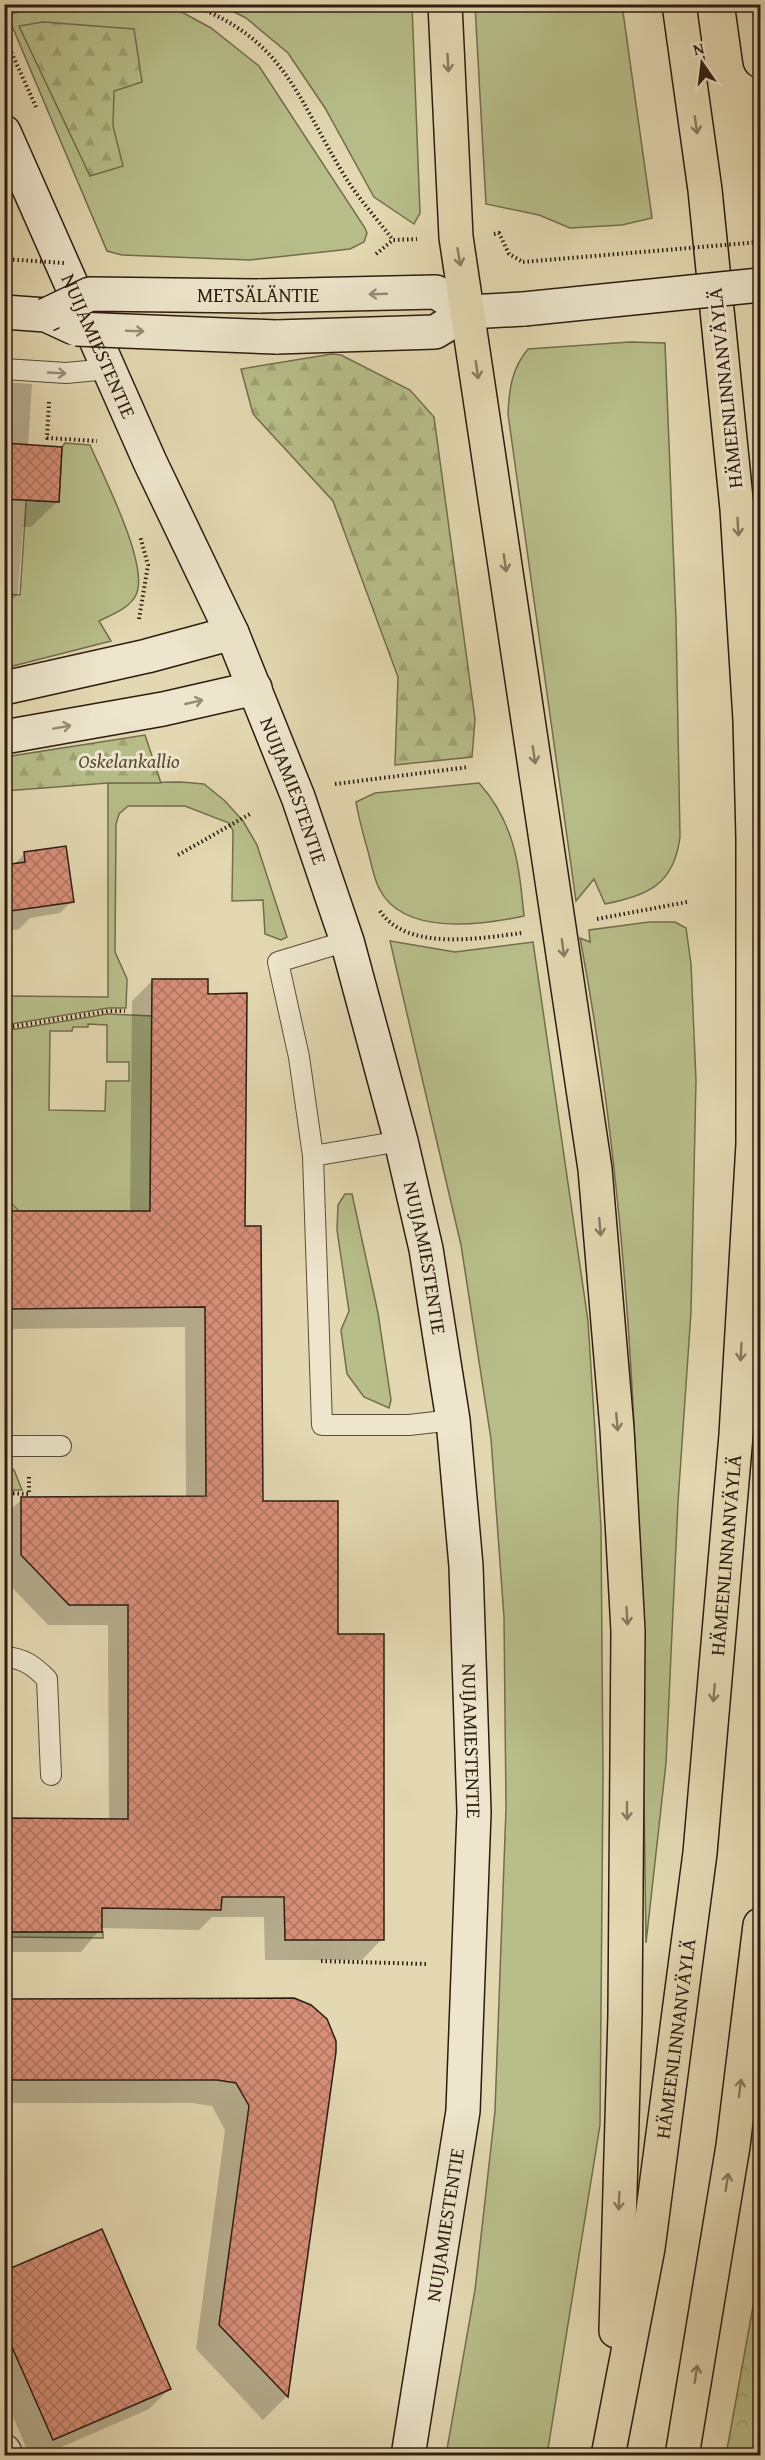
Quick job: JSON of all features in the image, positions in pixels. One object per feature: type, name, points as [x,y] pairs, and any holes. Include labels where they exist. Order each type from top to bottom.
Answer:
[{"type":"highway","points":[[445,4],[456,237],[595,1169],[617,1429],[628,1642],[625,2015],[610,2441]]},
{"type":"highway","name":"HÄMEENLINNANVÄYLÄ","points":[[610,2441],[648,2248],[700,1852],[736,1435],[753,1144],[753,838],[750,720],[737,509],[705,190],[679,4]]},
{"type":"highway","points":[[752,4],[760,61]]},
{"type":"highway","points":[[682,2456],[733,2146],[760,1925]]},
{"type":"highway","points":[[749,2022],[760,1982]]},
{"type":"street","name":"NUIJAMIESTENTIE","points":[[8,149],[150,462],[232,633],[310,828],[347,941],[401,1141],[426,1249],[453,1420],[466,1577],[474,1812],[463,2111],[408,2456]]},
{"type":"street","name":"METSÄLÄNTIE","points":[[4,312],[46,315],[76,328],[276,337],[435,332],[468,312],[524,309],[760,285]]},
{"type":"street","name":"METSÄLÄNTIE","points":[[46,315],[90,294],[258,296],[436,292],[468,312]]},
{"type":"street","points":[[4,688],[147,656],[232,633]]},
{"type":"street","points":[[4,737],[146,713],[255,688]]},
{"type":"street","points":[[4,2451],[6,2456]]},
{"type":"lane","points":[[4,369],[51,372],[109,369]]},
{"type":"lane","points":[[347,941],[278,962],[299,1057],[314,1156],[322,1425],[409,1425],[453,1420]]},
{"type":"lane","points":[[314,1156],[401,1141]]},
{"type":"lane","points":[[4,1446],[61,1446]]},
{"type":"lane","points":[[4,1657],[18,1658],[33,1665],[47,1679],[51,1774]]},
{"type":"path","points":[[189,4],[213,13],[255,39],[285,69],[344,176],[393,240]]},
{"type":"path","points":[[4,36],[38,112]]},
{"type":"path","points":[[375,255],[393,240],[456,237]]},
{"type":"path","points":[[523,262],[760,242]]},
{"type":"path","points":[[51,372],[47,438],[97,441]]},
{"type":"path","points":[[137,528],[148,565],[140,625]]},
{"type":"path","points":[[335,784],[469,766]]},
{"type":"path","points":[[330,773],[338,795]]},
{"type":"path","points":[[178,855],[250,814]]},
{"type":"path","points":[[593,920],[687,902]]},
{"type":"path","points":[[377,903],[380,913],[399,928],[426,936],[467,940],[532,932]]},
{"type":"path","points":[[4,1028],[125,1011]]},
{"type":"path","points":[[4,1493],[22,1494]]},
{"type":"path","points":[[321,1961],[427,1964]]},
{"type":"green space","points":[[69,5],[149,5],[180,11],[211,28],[259,66],[365,228],[367,233],[364,242],[350,249],[250,260],[122,255],[107,251],[7,14]]},
{"type":"green space","points":[[220,5],[412,5],[420,213],[414,224],[374,197],[325,108],[288,53],[246,18]]},
{"type":"green space","points":[[475,5],[622,5],[652,218],[622,225],[570,228],[539,215],[486,204]]},
{"type":"green space","points":[[43,22],[134,29],[142,82],[114,91],[113,126],[123,166],[90,176],[19,26]]},
{"type":"green space","points":[[630,342],[665,343],[676,620],[680,837],[677,853],[665,877],[646,892],[605,904],[594,879],[576,901],[508,414],[512,379],[528,349]]},
{"type":"green space","points":[[332,354],[341,355],[410,390],[434,417],[475,719],[472,757],[395,765],[398,677],[333,501],[253,414],[241,369]]},
{"type":"green space","points":[[65,443],[90,445],[131,543],[139,582],[136,595],[125,607],[99,621],[111,641],[5,668],[4,594],[20,595],[27,488],[36,501],[59,502],[62,447]]},
{"type":"green space","name":"Oskelankallio","points":[[145,735],[161,783],[108,783],[5,791],[5,757]]},
{"type":"green space","points":[[108,783],[204,784],[225,801],[243,821],[257,845],[287,937],[281,940],[265,934],[263,900],[232,901],[233,831],[229,823],[185,806],[128,806],[119,814],[116,824],[115,952],[127,979],[126,1008],[108,1008],[5,1025],[5,996],[108,997]]},
{"type":"green space","points":[[479,783],[501,813],[508,829],[517,862],[524,916],[487,922],[445,924],[407,915],[391,905],[380,890],[373,873],[356,802],[375,793]]},
{"type":"green space","points":[[649,922],[675,922],[686,928],[691,964],[696,1080],[691,1312],[678,1502],[666,1763],[646,1943],[640,1565],[627,1313],[616,1188],[601,1062],[580,938],[590,942],[589,930]]},
{"type":"green space","points":[[390,941],[455,952],[533,942],[588,1321],[601,1527],[603,1776],[600,2125],[547,2455],[446,2455],[475,2290],[495,2111],[506,1808],[504,1617],[491,1439],[461,1245]]},
{"type":"green space","points":[[108,1014],[152,1016],[150,1221],[124,1211],[19,1211],[5,1197],[4,1031]],"holes":[[[88,1024],[107,1025],[107,1062],[129,1062],[129,1081],[106,1081],[105,1111],[49,1110],[50,1031],[72,1031],[73,1027],[88,1027]]]},
{"type":"green space","points":[[345,1194],[352,1194],[378,1313],[391,1400],[389,1408],[364,1397],[347,1374],[341,1330],[349,1311],[337,1230],[338,1205]]},
{"type":"green space","points":[[5,1463],[14,1470],[22,1490],[5,1490]]},
{"type":"green space","points":[[5,1932],[103,1932],[103,1938],[5,1937]]},
{"type":"green space","points":[[760,2268],[760,2455],[726,2455]]},
{"type":"building","points":[[4,443],[62,447],[59,502],[4,499]]},
{"type":"building","points":[[66,846],[74,902],[4,912],[4,865],[25,862],[24,852]]},
{"type":"building","points":[[152,979],[208,979],[208,994],[247,993],[245,1226],[261,1226],[263,1501],[338,1501],[338,1634],[384,1634],[384,1940],[285,1940],[284,1897],[222,1897],[221,1910],[102,1908],[102,1932],[4,1932],[4,1818],[128,1819],[128,1605],[69,1605],[21,1555],[21,1497],[206,1496],[205,1307],[4,1309],[4,1211],[150,1211]]},
{"type":"building","points":[[294,1998],[311,2005],[327,2019],[336,2041],[336,2052],[288,2397],[219,2325],[249,2106],[236,2083],[217,2080],[4,2080],[4,1999]]},
{"type":"building","points":[[102,2229],[171,2389],[53,2440],[4,2329],[4,2271]]}]
